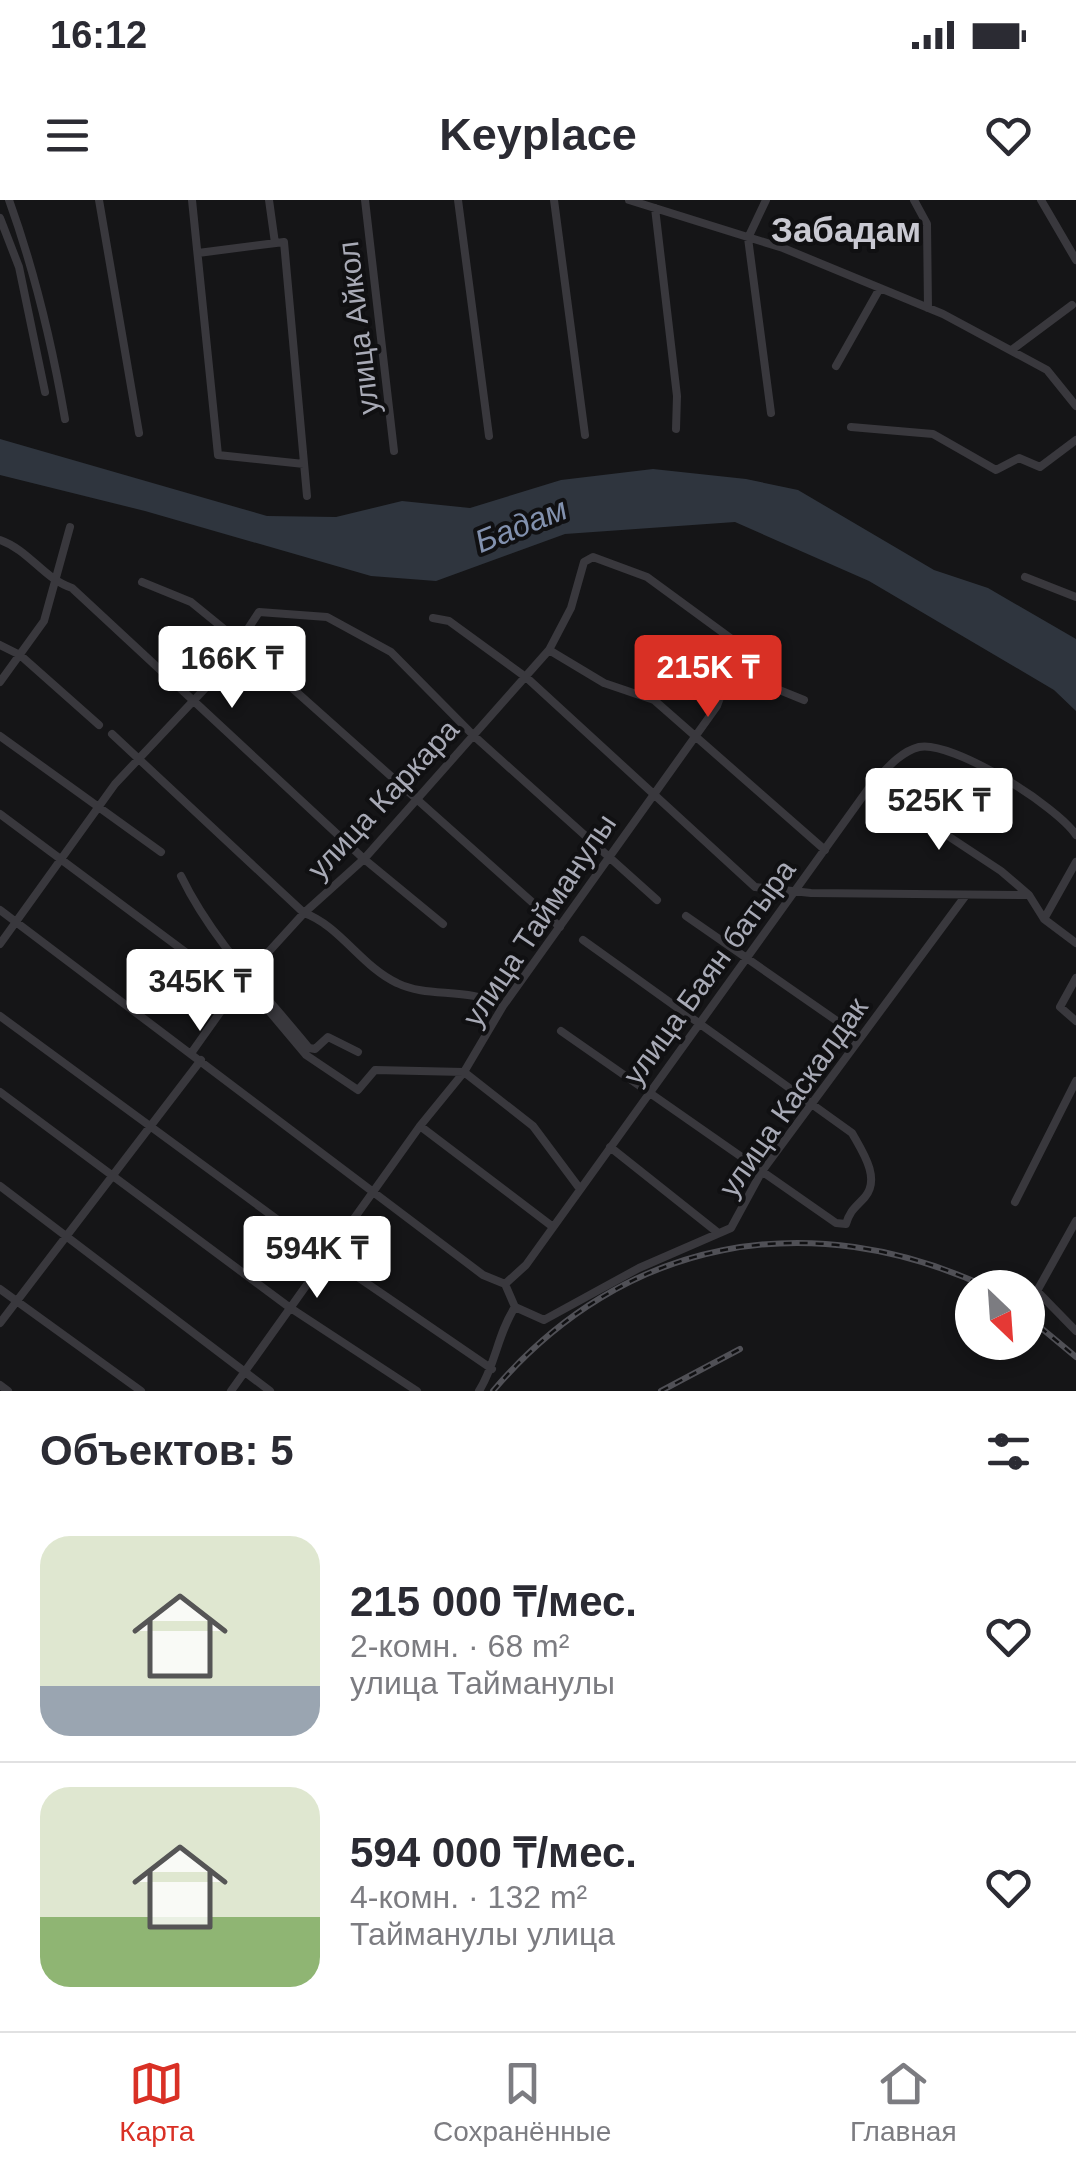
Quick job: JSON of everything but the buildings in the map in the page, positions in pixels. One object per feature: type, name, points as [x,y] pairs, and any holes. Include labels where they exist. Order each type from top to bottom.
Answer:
[{"type":"street","points":[[9,200],[43,309],[65,419]]},
{"type":"street","points":[[99,200],[139,433]]},
{"type":"street","points":[[192,200],[218,455],[304,464]]},
{"type":"street","points":[[269,200],[275,244]]},
{"type":"street","name":"улица Айкол","points":[[365,200],[394,451]]},
{"type":"street","points":[[458,200],[489,436]]},
{"type":"street","points":[[554,200],[584,435]]},
{"type":"street","points":[[629,200],[748,238],[928,308],[1012,349],[1054,376],[1076,406]]},
{"type":"street","points":[[766,200],[748,238],[771,413]]},
{"type":"street","points":[[914,200],[927,224],[928,308]]},
{"type":"street","points":[[1041,200],[1076,260]]},
{"type":"street","points":[[655,208],[677,396],[676,429]]},
{"type":"street","points":[[0,218],[19,266],[45,392]]},
{"type":"street","points":[[198,253],[284,242],[307,496]]},
{"type":"street","points":[[836,366],[880,288]]},
{"type":"street","points":[[1012,349],[1075,303]]},
{"type":"street","points":[[851,428],[933,434],[996,470],[1014,458],[1040,468],[1076,440]]},
{"type":"street","points":[[0,682],[44,621],[70,527]]},
{"type":"street","points":[[0,540],[11,544],[56,583],[72,588],[364,859],[443,924]]},
{"type":"street","name":"улица Каркара","points":[[192,1052],[239,992],[246,977],[304,913],[364,859],[527,678],[549,650],[571,608],[584,562],[593,557],[647,578],[733,640],[724,661],[730,670]]},
{"type":"street","points":[[1025,577],[1076,597]]},
{"type":"street","points":[[142,582],[191,602],[242,644],[560,927]]},
{"type":"street","points":[[0,944],[100,805],[242,644],[259,612],[327,617],[391,652],[474,736],[657,900]]},
{"type":"street","points":[[433,618],[449,620],[527,678],[755,887],[1029,896]]},
{"type":"street","points":[[0,646],[20,655],[99,724]]},
{"type":"street","points":[[549,650],[604,683],[654,700],[824,850]]},
{"type":"street","points":[[730,670],[804,700]]},
{"type":"street","name":"улица Тайманулы","points":[[231,1391],[420,1126],[464,1072],[504,1006],[717,706],[730,670]]},
{"type":"street","points":[[112,734],[304,913],[318,918],[350,950],[398,984],[480,994],[504,1006]]},
{"type":"street","points":[[0,736],[161,852]]},
{"type":"street","name":"улица Баян батыра","points":[[505,1284],[516,1278],[870,785],[902,756],[916,748],[936,746],[1029,792],[1054,809],[1076,836]]},
{"type":"street","points":[[870,785],[1001,871],[1029,896],[1044,919],[1076,943]]},
{"type":"street","points":[[0,814],[239,992]]},
{"type":"street","points":[[1044,919],[1076,862]]},
{"type":"street","points":[[181,876],[195,905],[306,1055],[358,1090],[375,1070],[464,1072],[533,1126],[580,1189]]},
{"type":"street","name":"улица Каскалдак","points":[[515,1307],[544,1320],[717,1232],[732,1228],[762,1171],[966,894]]},
{"type":"street","points":[[0,910],[484,1275],[505,1284],[515,1307],[499,1332],[492,1369],[479,1391]]},
{"type":"street","points":[[686,916],[860,1037]]},
{"type":"street","points":[[561,1031],[836,1223],[846,1224],[850,1210],[868,1194],[872,1186],[868,1162],[852,1133],[584,940]]},
{"type":"street","points":[[246,977],[309,1048],[315,1049],[328,1037],[358,1052]]},
{"type":"street","points":[[1076,978],[1072,993],[1060,1010],[1076,1021]]},
{"type":"street","points":[[0,1016],[327,1256],[492,1369]]},
{"type":"street","points":[[0,1322],[201,1060]]},
{"type":"street","points":[[1015,1202],[1076,1081]]},
{"type":"street","points":[[0,1092],[290,1307],[417,1391]]},
{"type":"street","points":[[1066,1100],[1076,1106]]},
{"type":"street","points":[[420,1126],[553,1227]]},
{"type":"street","points":[[610,1147],[717,1232]]},
{"type":"street","points":[[0,1186],[270,1391]]},
{"type":"street","points":[[1076,1221],[1073,1234],[1037,1292],[1076,1331]]},
{"type":"street","points":[[0,1289],[141,1391]]},
{"type":"street","points":[[0,1385],[8,1391]]},
{"type":"water","name":"Бадам","points":[[0,439],[267,516],[336,517],[402,501],[470,508],[561,480],[653,469],[746,479],[798,490],[934,570],[988,588],[1076,639],[1076,711],[1054,690],[869,581],[735,522],[565,534],[436,581],[371,576],[145,511],[0,475]]},
{"type":"railway","points":[[493,1391],[544,1339],[600,1298],[660,1269],[723,1250],[788,1243],[854,1247],[922,1262],[955,1275]]},
{"type":"railway","points":[[1045,1331],[1076,1357]]},
{"type":"railway","points":[[661,1391],[740,1349]]},
{"type":"district","name":"Забадам","points":[[846,229]]}]
